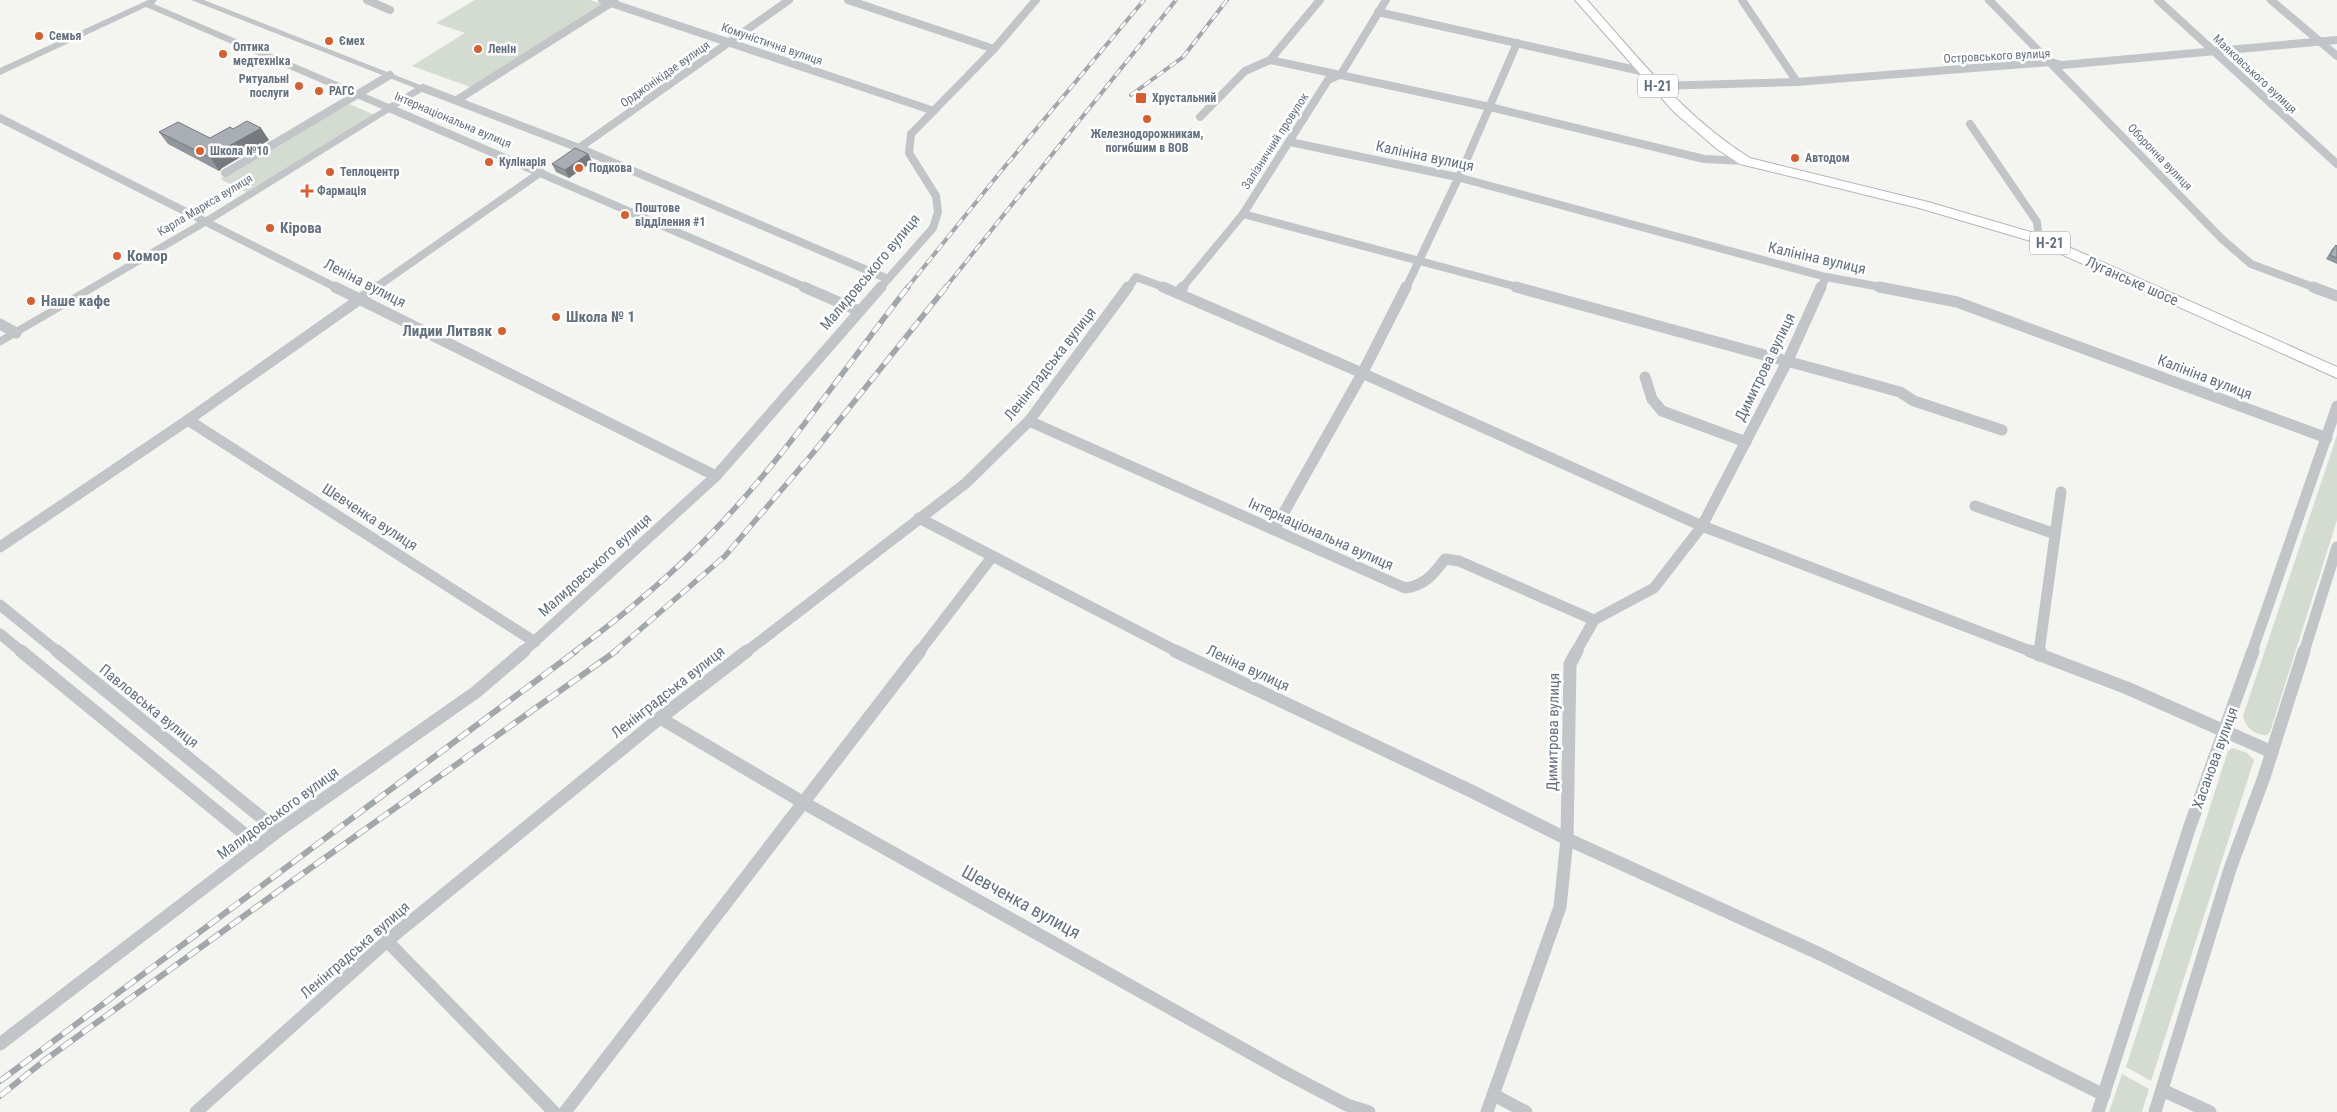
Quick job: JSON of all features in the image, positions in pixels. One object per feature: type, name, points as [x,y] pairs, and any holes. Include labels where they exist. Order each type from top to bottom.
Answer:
[{"type":"main road","name":"Н-21","points":[[1581,0],[1701,132],[1725,150],[1745,161]]},
{"type":"main road","name":"Луганське шосе","points":[[1745,161],[1923,205],[2039,239],[2337,373]]},
{"type":"street","name":"Інтернаціональна вулиця","points":[[196,0],[579,148],[888,279]]},
{"type":"street","points":[[367,0],[390,10]]},
{"type":"street","name":"Комуністична вулиця","points":[[602,0],[614,2],[934,111]]},
{"type":"street","name":"Орджонікідзе вулиця","points":[[579,148],[789,0]]},
{"type":"street","points":[[848,0],[994,50]]},
{"type":"street","name":"Малидовського вулиця","points":[[0,1044],[259,846],[476,692],[535,642],[716,476],[933,228],[938,212],[936,196],[909,153],[911,134],[994,50],[1036,0]]},
{"type":"street","points":[[1200,117],[1245,71],[1270,60],[1320,0]]},
{"type":"street","name":"Залізничний провулок","points":[[1178,293],[1243,214],[1328,80],[1341,74],[1386,0]]},
{"type":"street","points":[[1742,0],[1797,82]]},
{"type":"street","name":"Оборонна вулиця","points":[[1989,0],[2222,239],[2251,264],[2337,296]]},
{"type":"street","name":"Маяковського вулиця","points":[[2158,0],[2337,164]]},
{"type":"street","points":[[2271,0],[2337,56]]},
{"type":"street","name":"Інтернаціональна вулиця","points":[[150,2],[355,95],[540,172],[859,311]]},
{"type":"street","points":[[0,72],[150,2]]},
{"type":"street","points":[[457,100],[614,2]]},
{"type":"street","points":[[1378,12],[1645,72]]},
{"type":"street","name":"Островського вулиця","points":[[1658,86],[1797,82],[2051,62],[2062,65],[2337,40]]},
{"type":"street","points":[[1274,530],[1362,373],[1419,261],[1490,107],[1517,43]]},
{"type":"street","points":[[1270,60],[1490,107],[1704,159],[1745,161]]},
{"type":"street","points":[[225,173],[390,75]]},
{"type":"street","name":"Карла Маркса вулиця","points":[[0,342],[205,222],[423,88]]},
{"type":"street","name":"Леніна вулиця","points":[[0,118],[161,201],[716,476]]},
{"type":"street","points":[[1970,124],[2037,222],[2039,239]]},
{"type":"street","name":"Калініна вулиця","points":[[1290,142],[1457,177],[1826,278],[1958,302],[2327,438]]},
{"type":"street","points":[[0,547],[188,420],[540,172]]},
{"type":"street","points":[[1243,214],[1788,360],[1900,392],[1914,401],[2002,430]]},
{"type":"street","name":"Ленінградська вулиця","points":[[196,1112],[387,941],[660,718],[966,483],[1029,421],[1136,277],[1178,293]]},
{"type":"street","name":"Димитрова вулиця","points":[[1487,1112],[1560,907],[1567,839],[1570,664],[1594,620],[1654,588],[1702,526],[1788,360],[1826,278]]},
{"type":"street","points":[[1178,293],[1362,373],[1702,526],[2127,688],[2272,752]]},
{"type":"street","points":[[0,324],[16,332]]},
{"type":"street","points":[[1645,377],[1648,394],[1657,408],[1668,414],[1746,442]]},
{"type":"street","name":"Хасанова вулиця","points":[[2098,1112],[2190,826],[2225,732],[2337,406]]},
{"type":"street","name":"Шевченка вулиця","points":[[188,420],[535,642]]},
{"type":"street","name":"Інтернаціональна вулиця","points":[[1029,421],[1406,588],[1416,588],[1431,579],[1445,560],[1459,561],[1594,620]]},
{"type":"street","points":[[2039,655],[2061,492]]},
{"type":"street","points":[[1975,506],[2055,534]]},
{"type":"street","name":"Леніна вулиця","points":[[919,518],[1204,666],[1471,791],[1567,839],[1820,954],[2104,1095]]},
{"type":"street","points":[[2156,1112],[2230,869],[2272,752],[2337,547]]},
{"type":"street","points":[[565,1112],[992,557]]},
{"type":"street","name":"Павловська вулиця","points":[[0,605],[278,832]]},
{"type":"street","points":[[0,634],[259,846]]},
{"type":"street","name":"Шевченка вулиця","points":[[660,718],[804,803],[1286,1074],[1346,1105],[1369,1112]]},
{"type":"street","points":[[387,941],[554,1112]]},
{"type":"street","points":[[2162,1090],[2210,1112]]},
{"type":"street","points":[[1494,1095],[1526,1112]]},
{"type":"shaded area","points":[[475,0],[590,0],[605,5],[473,88],[412,66],[465,33],[436,23]]},
{"type":"shaded area","points":[[349,104],[375,115],[246,192],[220,179]]},
{"type":"shaded area","points":[[2337,435],[2337,520],[2270,732],[2267,735],[2258,734],[2248,727],[2243,716]]},
{"type":"shaded area","points":[[2233,748],[2247,753],[2254,760],[2151,1081],[2126,1067],[2228,751]]},
{"type":"shaded area","points":[[2122,1074],[2149,1089],[2142,1112],[2109,1112]]},
{"type":"building","points":[[247,121],[261,128],[213,155],[211,158],[159,132],[178,122],[210,138],[230,127],[233,129]]},
{"type":"building","points":[[575,148],[588,154],[565,170],[552,164]]},
{"type":"building","points":[[2337,246],[2337,258],[2330,255]]},
{"type":"railway","points":[[907,288],[1002,170],[1144,0]]},
{"type":"railway","points":[[945,288],[1176,0]]},
{"type":"railway","points":[[1131,95],[1183,57],[1227,0]]},
{"type":"railway","points":[[574,652],[661,582],[736,507],[787,446],[908,287]]},
{"type":"railway","points":[[614,652],[725,556],[813,453],[946,287]]},
{"type":"railway","points":[[0,1081],[576,651]]},
{"type":"railway","points":[[0,1096],[45,1060],[291,882],[616,651]]},
{"type":"place","name":"Семья","points":[[39,36]]},
{"type":"place","name":"Ємех","points":[[329,41]]},
{"type":"place","name":"Ленін","points":[[478,49]]},
{"type":"place","name":"Оптика медтехніка","points":[[223,54]]},
{"type":"place","name":"Ритуальні послуги","points":[[299,86]]},
{"type":"place","name":"РАГС","points":[[319,91]]},
{"type":"place","name":"Хрустальний","points":[[1141,98]]},
{"type":"place","name":"Железнодорожникам, погибшим в ВОВ","points":[[1147,119]]},
{"type":"place","name":"Школа №10","points":[[200,151]]},
{"type":"place","name":"Автодом","points":[[1795,158]]},
{"type":"place","name":"Кулінарія","points":[[489,162]]},
{"type":"place","name":"Подкова","points":[[579,168]]},
{"type":"place","name":"Теплоцентр","points":[[330,172]]},
{"type":"place","name":"Фармація","points":[[307,191]]},
{"type":"place","name":"Поштове відділення #1","points":[[625,215]]},
{"type":"place","name":"Кірова","points":[[270,228]]},
{"type":"place","name":"Комор","points":[[117,256]]},
{"type":"place","name":"Наше кафе","points":[[31,301]]},
{"type":"place","name":"Школа № 1","points":[[556,317]]},
{"type":"place","name":"Лидии Литвяк","points":[[502,331]]}]
